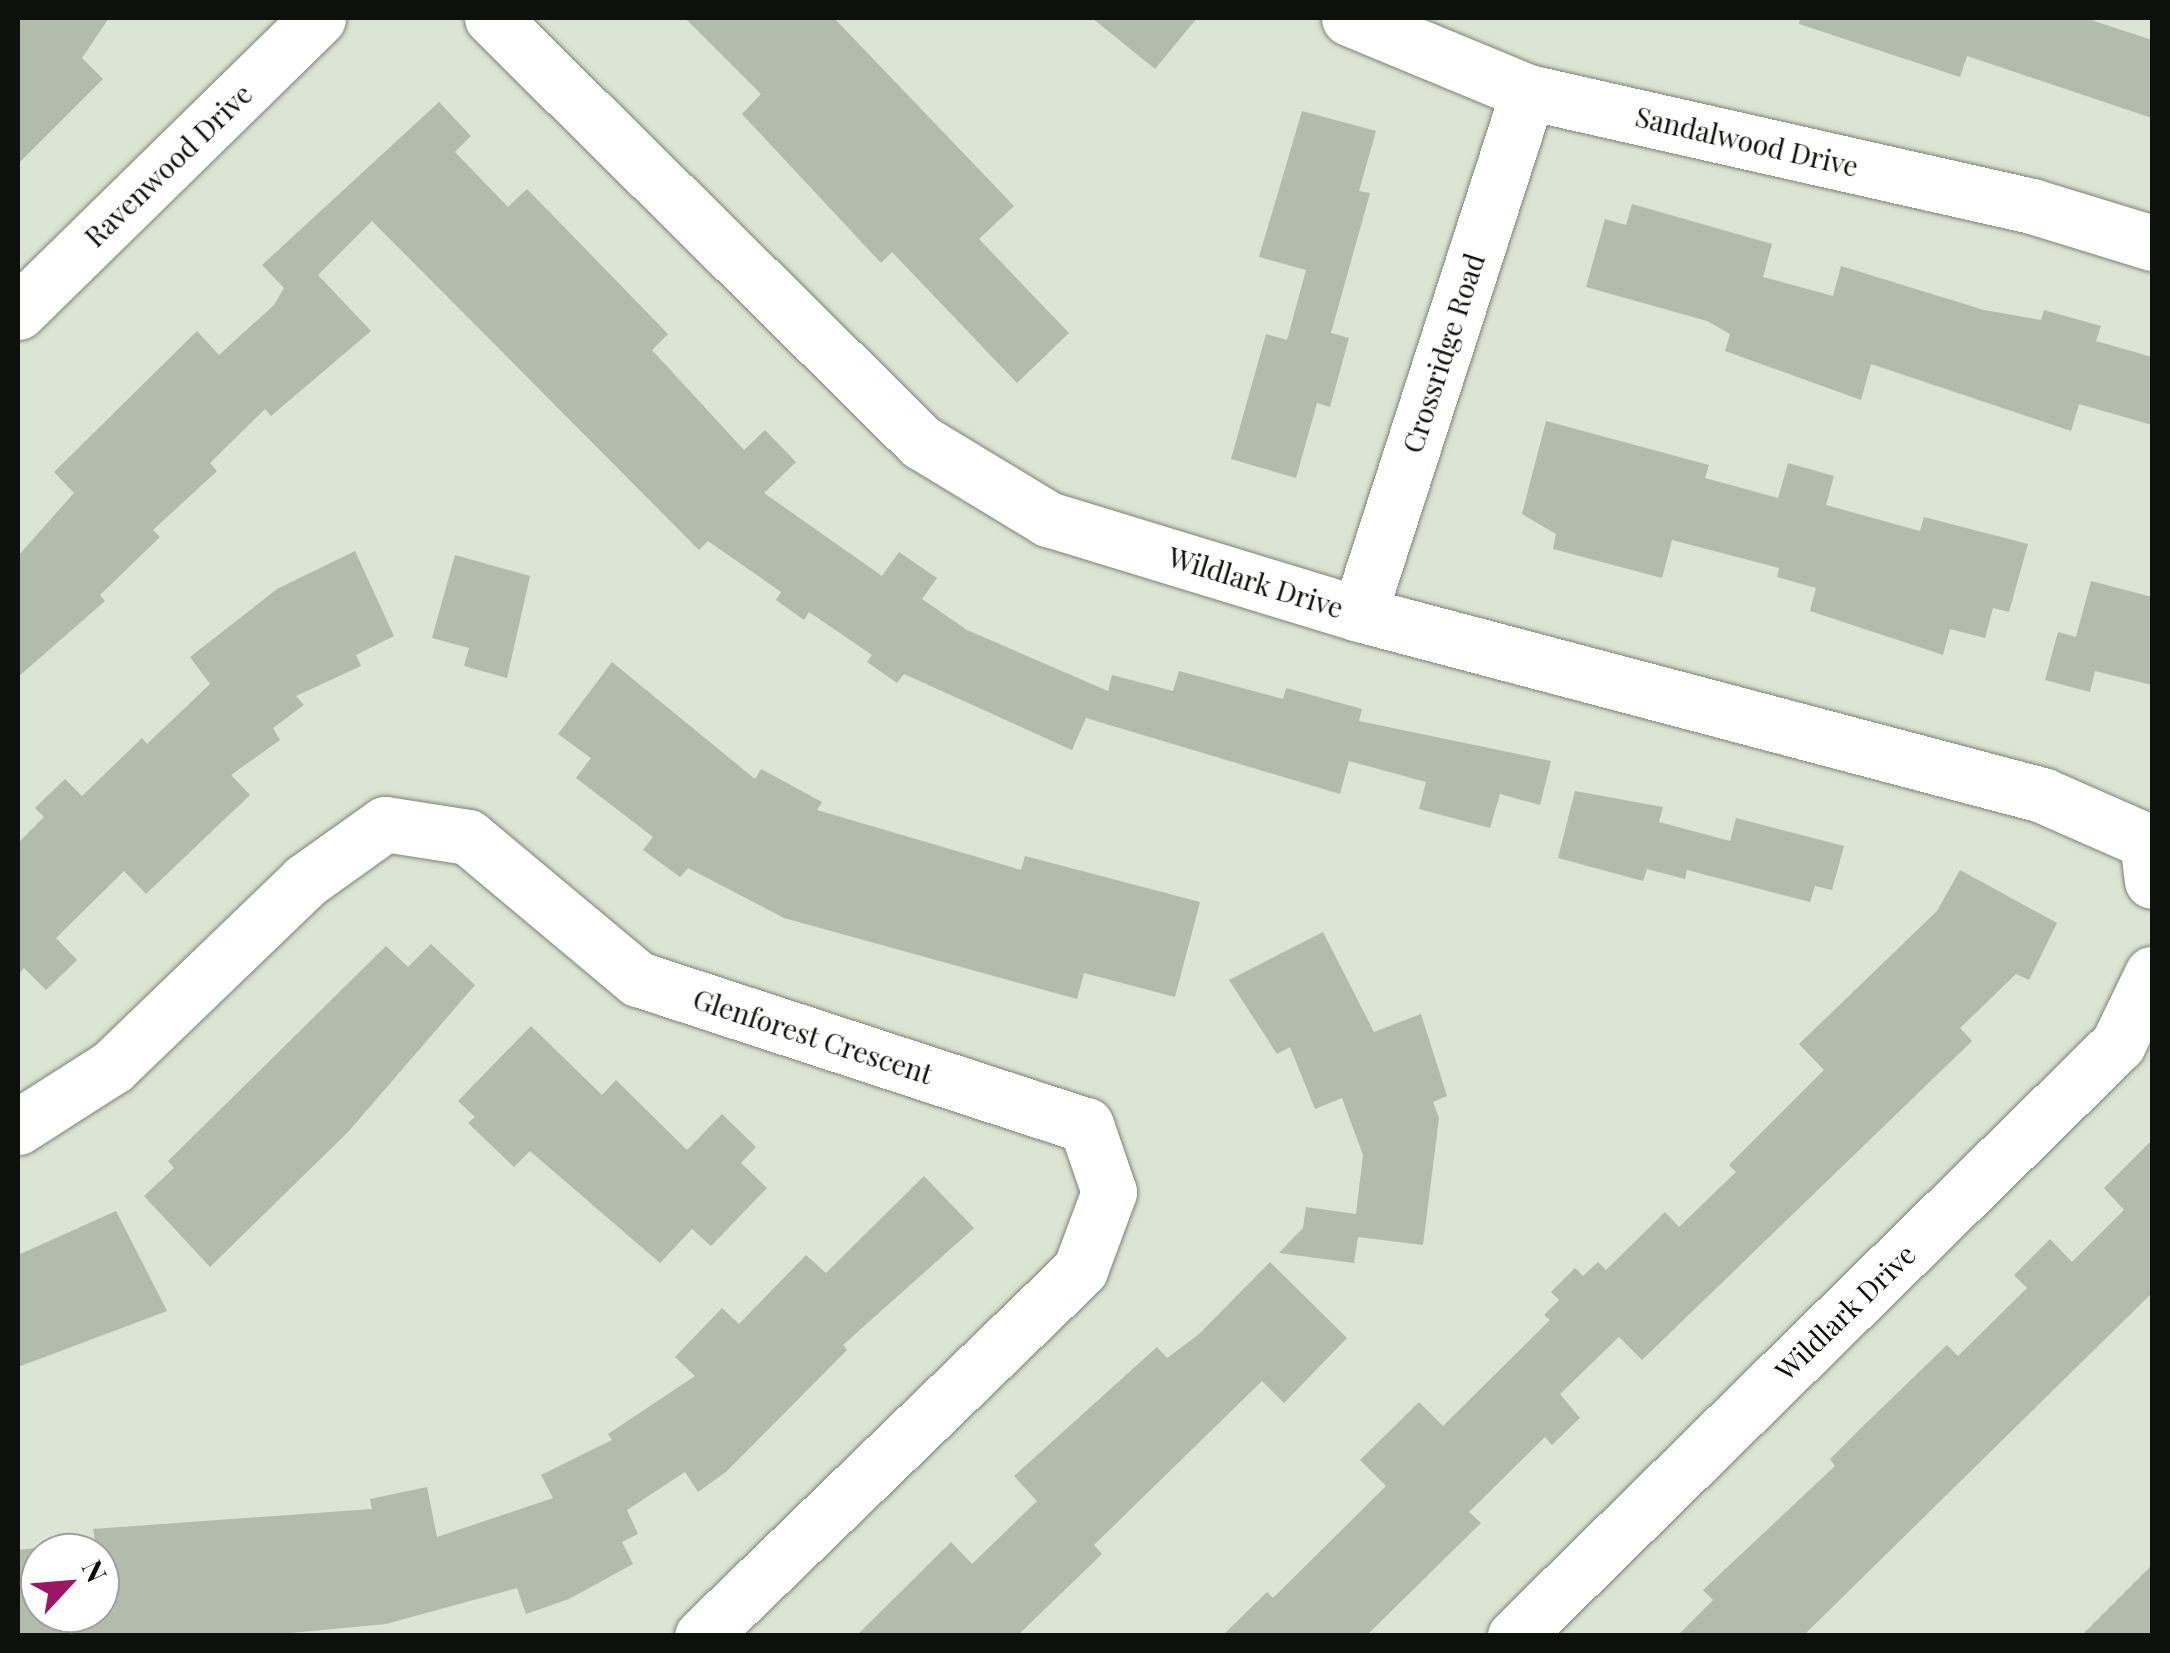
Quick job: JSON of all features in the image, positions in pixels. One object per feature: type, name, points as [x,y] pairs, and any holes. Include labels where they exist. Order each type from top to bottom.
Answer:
[{"type":"street","name":"Ravenwood Drive","points":[[18,312],[318,18]]},
{"type":"street","name":"Wildlark Drive","points":[[492,18],[922,442],[1048,520],[1359,614],[2042,795],[2147,841],[2152,881]]},
{"type":"street","name":"Sandalwood Drive","points":[[1349,18],[1528,92],[2032,206],[2152,243]]},
{"type":"street","name":"Crossridge Road","points":[[1359,614],[1528,92]]},
{"type":"street","name":"Glenforest Crescent","points":[[18,1126],[112,1066],[305,881],[385,824],[468,836],[638,979],[1086,1125],[1109,1192],[1080,1270],[702,1636]]},
{"type":"street","name":"Wildlark Drive","points":[[1515,1636],[2118,1044],[2152,974]]},
{"type":"building","points":[[18,18],[109,18],[82,58],[103,79],[18,164]]},
{"type":"building","points":[[685,18],[834,18],[1014,206],[979,239],[1069,333],[1017,383],[892,252],[881,263],[742,114],[761,94]]},
{"type":"building","points":[[1092,18],[1197,18],[1155,69]]},
{"type":"building","points":[[1800,18],[2085,18],[2152,40],[2152,118],[1967,56],[1960,77],[1799,24]]},
{"type":"building","points":[[439,102],[471,136],[455,152],[508,207],[527,189],[668,334],[652,350],[744,450],[765,430],[796,462],[764,493],[882,576],[899,552],[937,578],[922,599],[967,630],[1108,691],[1112,675],[1173,691],[1179,671],[1283,699],[1286,688],[1362,709],[1359,721],[1551,761],[1540,805],[1500,794],[1490,828],[1419,809],[1426,782],[1349,761],[1340,794],[1086,718],[1072,750],[904,674],[897,683],[867,662],[872,655],[809,612],[804,620],[776,600],[781,592],[708,541],[699,550],[372,221],[318,275],[371,331],[271,416],[265,409],[210,463],[217,471],[153,530],[160,537],[100,595],[105,601],[18,677],[18,556],[74,493],[54,472],[197,331],[219,355],[274,305],[284,288],[262,265]]},
{"type":"building","points":[[1302,111],[1376,131],[1359,191],[1370,193],[1331,333],[1349,338],[1330,407],[1317,403],[1296,478],[1231,459],[1266,334],[1287,340],[1306,270],[1259,257]]},
{"type":"building","points":[[1632,204],[1772,244],[1763,277],[1833,296],[1841,266],[1984,310],[2041,320],[2044,310],[2101,326],[2096,341],[2152,357],[2152,425],[2079,404],[2071,431],[1871,364],[1861,400],[1725,351],[1730,334],[1707,321],[1586,287],[1605,219],[1626,225]]},
{"type":"building","points":[[1546,421],[1709,465],[1705,478],[1778,498],[1788,463],[1834,476],[1826,505],[1920,531],[1924,517],[2028,544],[2009,612],[1993,608],[1985,638],[1950,629],[1943,655],[1810,611],[1816,588],[1777,577],[1779,568],[1672,540],[1662,578],[1553,549],[1556,534],[1522,514]]},
{"type":"building","points":[[355,551],[394,636],[356,655],[361,666],[296,696],[304,705],[273,728],[280,740],[231,775],[250,795],[146,894],[124,871],[56,938],[77,960],[46,990],[24,968],[18,975],[18,843],[44,817],[35,808],[65,779],[82,796],[142,738],[147,744],[210,684],[190,657],[277,589]]},
{"type":"building","points":[[455,555],[530,576],[507,678],[464,666],[469,648],[432,638]]},
{"type":"building","points":[[2091,581],[2152,597],[2152,685],[2095,671],[2090,692],[2045,680],[2058,632],[2076,637]]},
{"type":"building","points":[[612,662],[755,779],[761,769],[822,802],[817,810],[1021,870],[1025,856],[1200,902],[1175,997],[1084,973],[1077,999],[784,918],[688,868],[680,877],[643,850],[653,837],[576,778],[591,758],[558,734]]},
{"type":"building","points":[[1575,791],[1663,807],[1659,822],[1730,841],[1736,818],[1844,846],[1832,890],[1815,886],[1810,902],[1687,870],[1685,879],[1647,869],[1643,881],[1558,858]]},
{"type":"building","points":[[1960,870],[2057,923],[2029,980],[2016,974],[1960,1028],[1972,1041],[1642,1360],[1619,1337],[1560,1394],[1580,1418],[1552,1445],[1545,1437],[1469,1512],[1481,1523],[1366,1636],[1222,1636],[1267,1592],[1273,1598],[1386,1486],[1360,1460],[1419,1402],[1443,1426],[1550,1320],[1544,1315],[1559,1300],[1551,1292],[1575,1268],[1583,1276],[1598,1262],[1606,1270],[1665,1212],[1679,1227],[1736,1172],[1729,1165],[1824,1070],[1799,1044],[1937,911]]},
{"type":"building","points":[[1323,932],[1374,1032],[1421,1014],[1447,1096],[1433,1102],[1439,1118],[1423,1245],[1358,1237],[1354,1263],[1279,1253],[1303,1228],[1306,1207],[1356,1214],[1363,1155],[1342,1098],[1315,1109],[1290,1047],[1277,1054],[1229,980]]},
{"type":"building","points":[[431,944],[475,985],[348,1132],[210,1267],[144,1196],[174,1168],[168,1161],[386,946],[408,967]]},
{"type":"building","points":[[531,1026],[602,1095],[616,1080],[687,1150],[722,1114],[756,1147],[741,1163],[767,1188],[711,1246],[692,1229],[660,1263],[530,1151],[514,1167],[468,1123],[475,1117],[458,1101]]},
{"type":"building","points":[[2152,1140],[2152,1293],[1803,1636],[1677,1636],[1713,1600],[1703,1590],[1835,1466],[1830,1459],[1861,1428],[1947,1345],[1958,1356],[2027,1288],[2014,1275],[2050,1239],[2072,1262],[2124,1210],[2104,1188]]},
{"type":"building","points":[[924,1176],[974,1228],[843,1345],[847,1350],[726,1472],[698,1492],[685,1472],[627,1510],[638,1534],[622,1542],[633,1564],[569,1599],[526,1614],[517,1588],[386,1624],[259,1636],[18,1636],[20,1550],[20,1633],[120,1633],[120,1533],[94,1533],[93,1529],[372,1509],[370,1499],[427,1487],[437,1537],[553,1498],[541,1475],[612,1440],[608,1434],[695,1376],[675,1357],[722,1308],[739,1324],[806,1255],[826,1273]]},
{"type":"building","points":[[116,1211],[167,1311],[18,1367],[18,1255]]},
{"type":"building","points":[[1270,1262],[1347,1338],[1284,1403],[1262,1381],[1094,1545],[1102,1554],[1017,1636],[856,1636],[951,1542],[972,1564],[1037,1501],[1014,1476],[1157,1347],[1167,1358],[1198,1335]]},
{"type":"building","points":[[2152,1565],[2152,1636],[2081,1636]]}]
